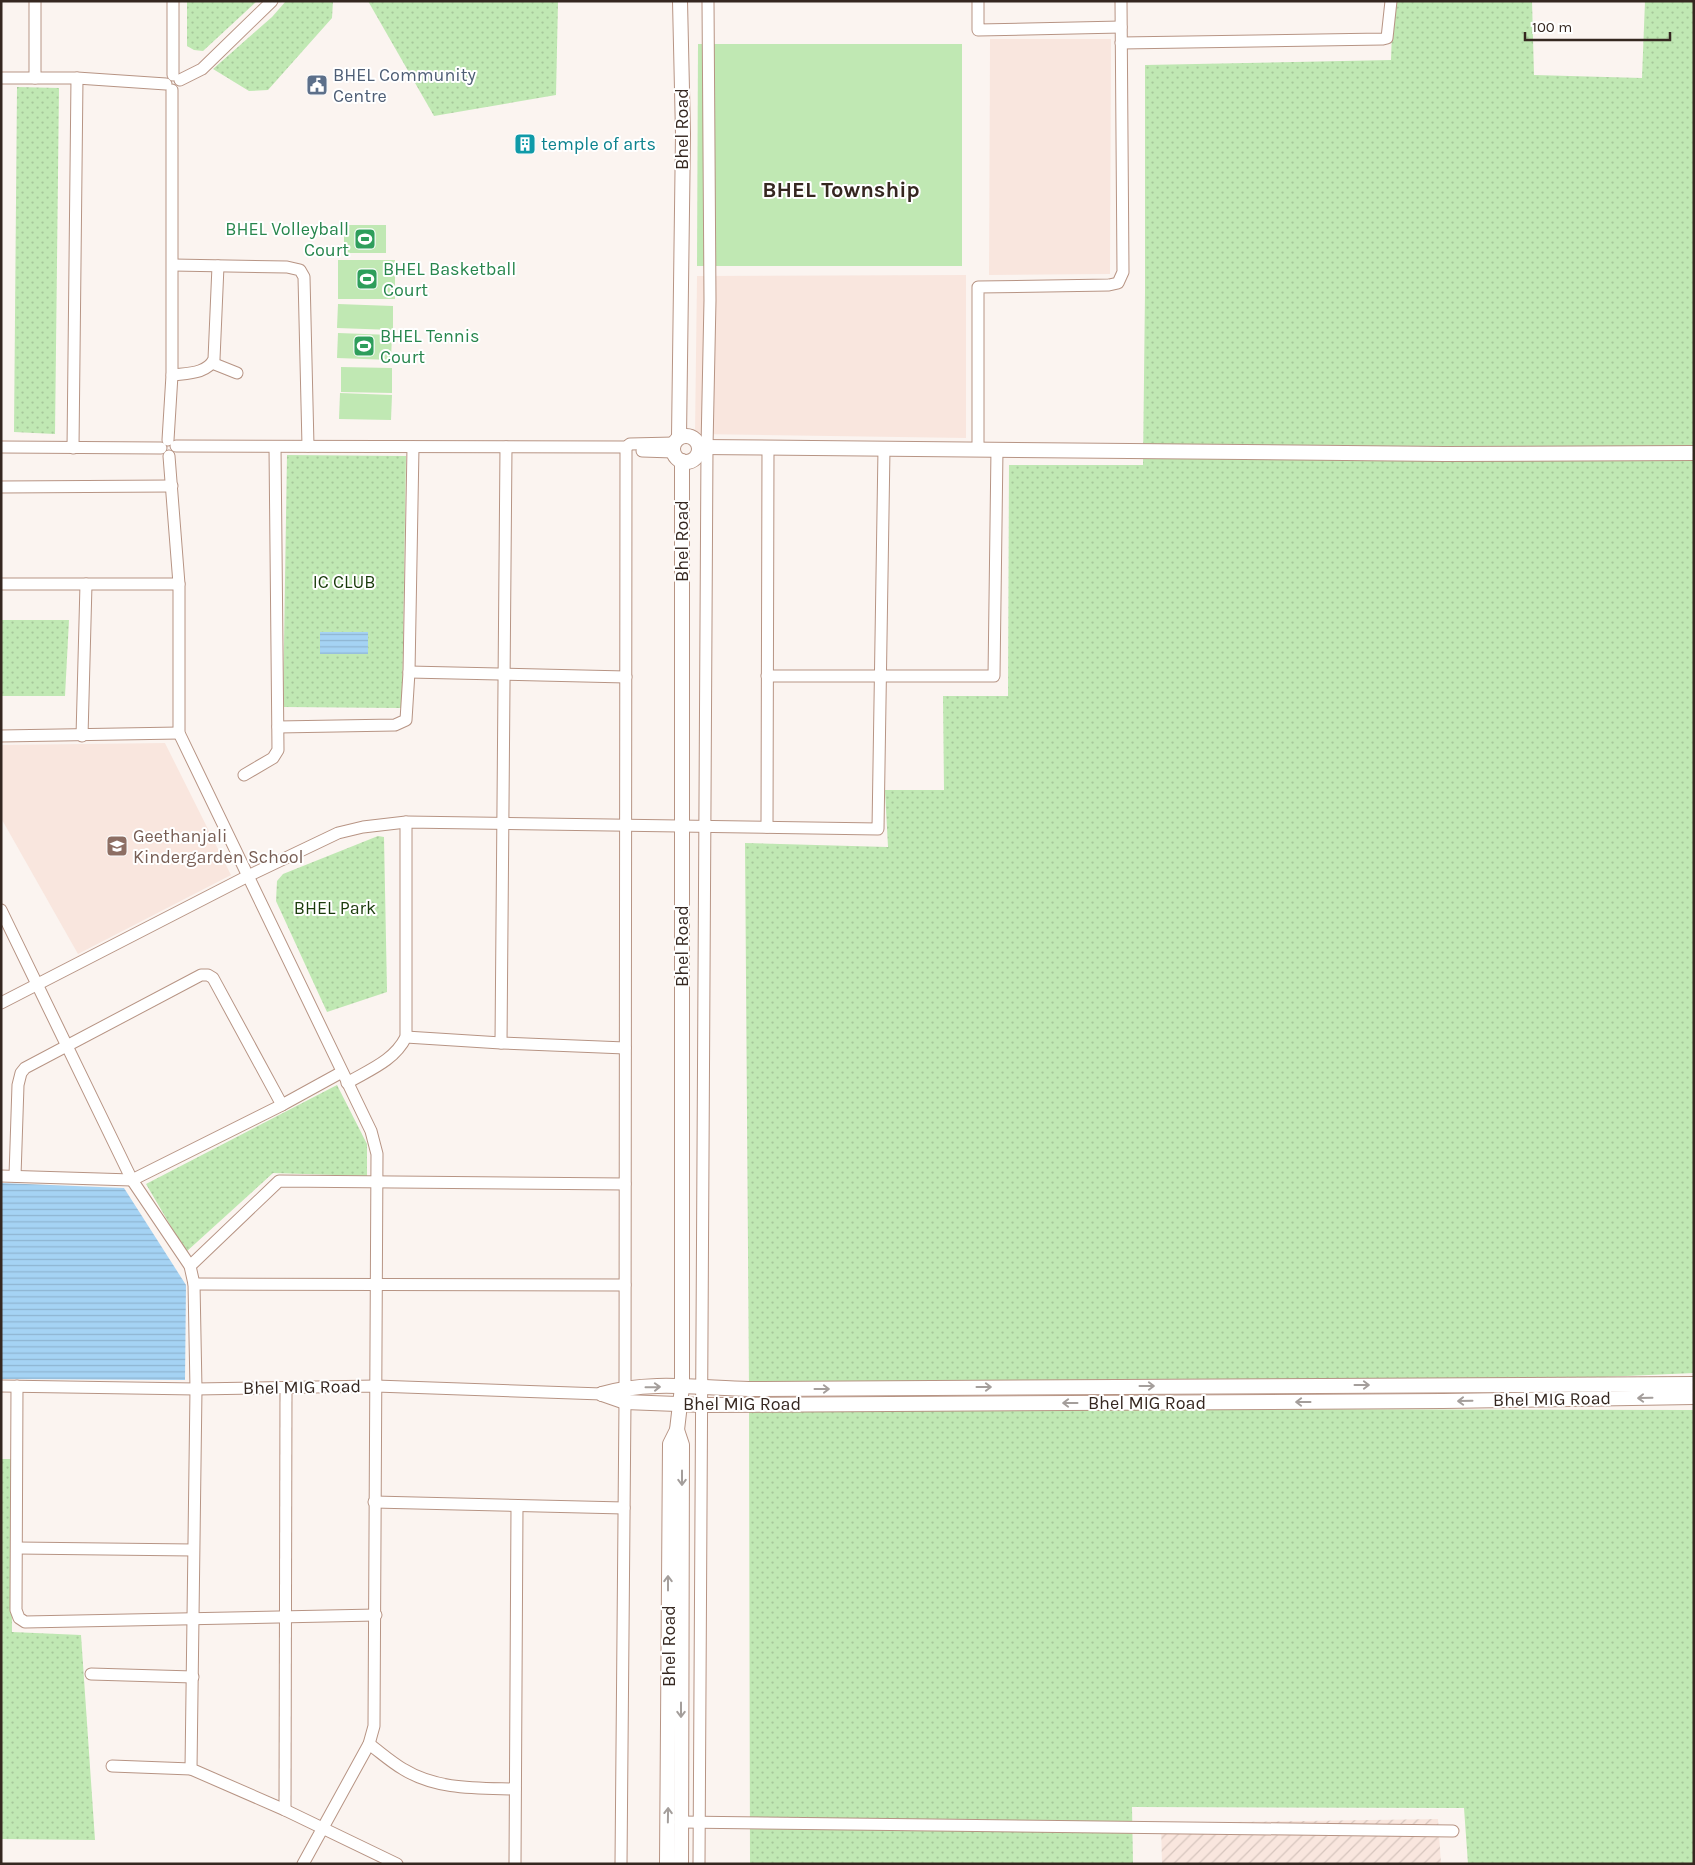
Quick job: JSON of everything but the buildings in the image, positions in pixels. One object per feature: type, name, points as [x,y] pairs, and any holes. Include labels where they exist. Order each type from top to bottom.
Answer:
[{"type":"street","points":[[35,1],[35,78]]},
{"type":"street","points":[[173,1],[173,265],[169,447],[180,584],[179,734],[371,1131],[377,1154],[379,1182],[375,1283],[374,1502],[376,1615],[374,1726],[369,1744],[321,1828],[303,1864]]},
{"type":"street","points":[[1,78],[77,78],[173,82],[202,69],[272,1]]},
{"type":"street","name":"Bhel Road","points":[[667,1864],[668,1509],[670,1444],[677,1430],[682,1387],[683,826],[677,448],[683,134],[680,1]]},
{"type":"street","points":[[699,1864],[706,826],[703,447],[710,300],[708,1]]},
{"type":"street","points":[[978,1],[978,30],[1121,28]]},
{"type":"street","points":[[978,449],[978,287],[1109,285],[1118,283],[1123,272],[1120,1]]},
{"type":"street","points":[[1121,43],[1383,39],[1387,38],[1389,32],[1391,1]]},
{"type":"street","points":[[73,448],[77,78]]},
{"type":"street","points":[[173,265],[287,267],[300,270],[304,278],[308,446]]},
{"type":"street","points":[[172,375],[202,370],[212,363],[215,352],[218,266]]},
{"type":"street","points":[[212,363],[237,373]]},
{"type":"street","points":[[1,447],[626,447],[630,451],[677,448],[692,436],[703,447],[1444,454],[1694,453]]},
{"type":"street","points":[[244,775],[276,755],[278,727],[275,447]]},
{"type":"street","points":[[278,727],[395,725],[406,720],[409,672],[413,447]]},
{"type":"street","points":[[501,1043],[506,447]]},
{"type":"street","points":[[620,1864],[625,1402],[626,447]]},
{"type":"street","points":[[677,448],[694,459],[703,447]]},
{"type":"street","points":[[767,827],[768,448]]},
{"type":"street","points":[[1,1003],[248,876],[338,833],[363,827],[406,822],[878,829],[884,448]]},
{"type":"street","points":[[768,676],[994,676],[998,449]]},
{"type":"street","points":[[1,487],[172,486]]},
{"type":"street","points":[[1,584],[180,584]]},
{"type":"street","points":[[82,736],[86,584]]},
{"type":"street","points":[[409,672],[626,677]]},
{"type":"street","points":[[1,736],[179,734]]},
{"type":"street","points":[[347,1083],[389,1058],[400,1048],[406,1037],[406,822]]},
{"type":"street","points":[[1,910],[132,1180],[190,1266],[194,1284],[196,1389],[191,1769]]},
{"type":"street","points":[[15,1176],[18,1080],[25,1068],[200,975],[208,974],[213,978],[282,1105]]},
{"type":"street","points":[[406,1037],[625,1048]]},
{"type":"street","points":[[1,1176],[132,1180],[282,1105],[342,1072]]},
{"type":"street","points":[[190,1266],[279,1181],[625,1184]]},
{"type":"street","points":[[194,1284],[625,1285]]},
{"type":"street","name":"Bhel MIG Road","points":[[602,1394],[624,1387],[1694,1384]]},
{"type":"street","name":"Bhel MIG Road","points":[[1,1386],[196,1389],[376,1386],[602,1394],[625,1402],[703,1405],[1432,1401],[1694,1397]]},
{"type":"street","points":[[17,1386],[16,1610],[19,1618],[26,1622],[376,1615]]},
{"type":"street","points":[[285,1810],[286,1388]]},
{"type":"street","name":"Bhel Road","points":[[677,1430],[682,1445],[681,1864]]},
{"type":"street","points":[[374,1502],[516,1507],[624,1508]]},
{"type":"street","points":[[515,1864],[516,1507]]},
{"type":"street","points":[[17,1548],[193,1550]]},
{"type":"street","points":[[92,1674],[193,1677]]},
{"type":"street","points":[[369,1744],[404,1769],[427,1779],[453,1787],[515,1789]]},
{"type":"street","points":[[112,1766],[191,1769],[285,1810],[397,1864]]},
{"type":"street","points":[[680,1822],[1453,1831]]},
{"type":"shaded area","points":[[990,39],[1111,39],[1110,274],[989,275]]},
{"type":"shaded area","points":[[966,275],[966,438],[695,434],[697,276]]},
{"type":"shaded area","name":"Geethanjali Kindergarden School","points":[[165,743],[231,875],[78,954],[1,818],[1,745]]},
{"type":"shaded area","points":[[1438,1819],[1441,1864],[1162,1864],[1161,1823]]},
{"type":"green space","points":[[187,1],[257,1],[203,51],[194,50],[187,46]]},
{"type":"green space","points":[[286,1],[333,1],[332,18],[268,90],[249,91],[213,69],[272,17]]},
{"type":"green space","points":[[368,1],[558,1],[556,95],[434,116]]},
{"type":"green space","points":[[1393,1],[1532,1],[1534,75],[1642,78],[1645,1],[1694,1],[1694,1373],[1443,1384],[749,1389],[745,843],[888,847],[885,790],[944,790],[943,696],[1008,696],[1009,465],[1143,465],[1145,65],[1391,60]]},
{"type":"green space","points":[[698,44],[962,44],[962,266],[697,266]]},
{"type":"green space","points":[[17,87],[59,88],[55,434],[14,432]]},
{"type":"green space","name":"BHEL Volleyball Court","points":[[344,225],[386,225],[386,253],[344,253]]},
{"type":"green space","name":"BHEL Basketball Court","points":[[338,260],[395,260],[395,299],[338,299]]},
{"type":"green space","name":"BHEL Tennis Court","points":[[338,304],[393,306],[393,330],[337,328]]},
{"type":"green space","name":"BHEL Tennis Court","points":[[338,333],[392,335],[391,360],[337,358]]},
{"type":"green space","name":"BHEL Tennis Court","points":[[341,367],[392,368],[392,393],[341,392]]},
{"type":"green space","name":"BHEL Tennis Court","points":[[340,393],[392,395],[391,420],[339,419]]},
{"type":"green space","name":"IC CLUB","points":[[287,455],[406,456],[402,708],[283,707]]},
{"type":"green space","points":[[1,620],[69,620],[65,696],[1,696]]},
{"type":"green space","name":"BHEL Park","points":[[378,836],[384,837],[387,992],[327,1012],[276,901],[277,881],[283,874]]},
{"type":"green space","points":[[337,1085],[367,1144],[367,1176],[273,1173],[186,1252],[146,1184]]},
{"type":"green space","points":[[749,1408],[1694,1410],[1694,1864],[1468,1864],[1464,1808],[1132,1807],[1133,1864],[750,1864]]},
{"type":"green space","points":[[1,1459],[11,1459],[12,1632],[81,1635],[95,1840],[1,1839]]},
{"type":"water","points":[[320,632],[368,632],[368,654],[320,654]]},
{"type":"water","points":[[1,1183],[124,1188],[186,1285],[185,1380],[1,1379]]},
{"type":"place","name":"BHEL Community Centre","points":[[317,85]]},
{"type":"place","name":"temple of arts","points":[[525,144]]},
{"type":"place","name":"BHEL Volleyball Court","points":[[365,239]]},
{"type":"place","name":"BHEL Basketball Court","points":[[367,279]]},
{"type":"place","name":"BHEL Tennis Court","points":[[364,346]]},
{"type":"place","name":"Geethanjali Kindergarden School","points":[[117,846]]},
{"type":"district","name":"BHEL Township","points":[[841,189]]}]
